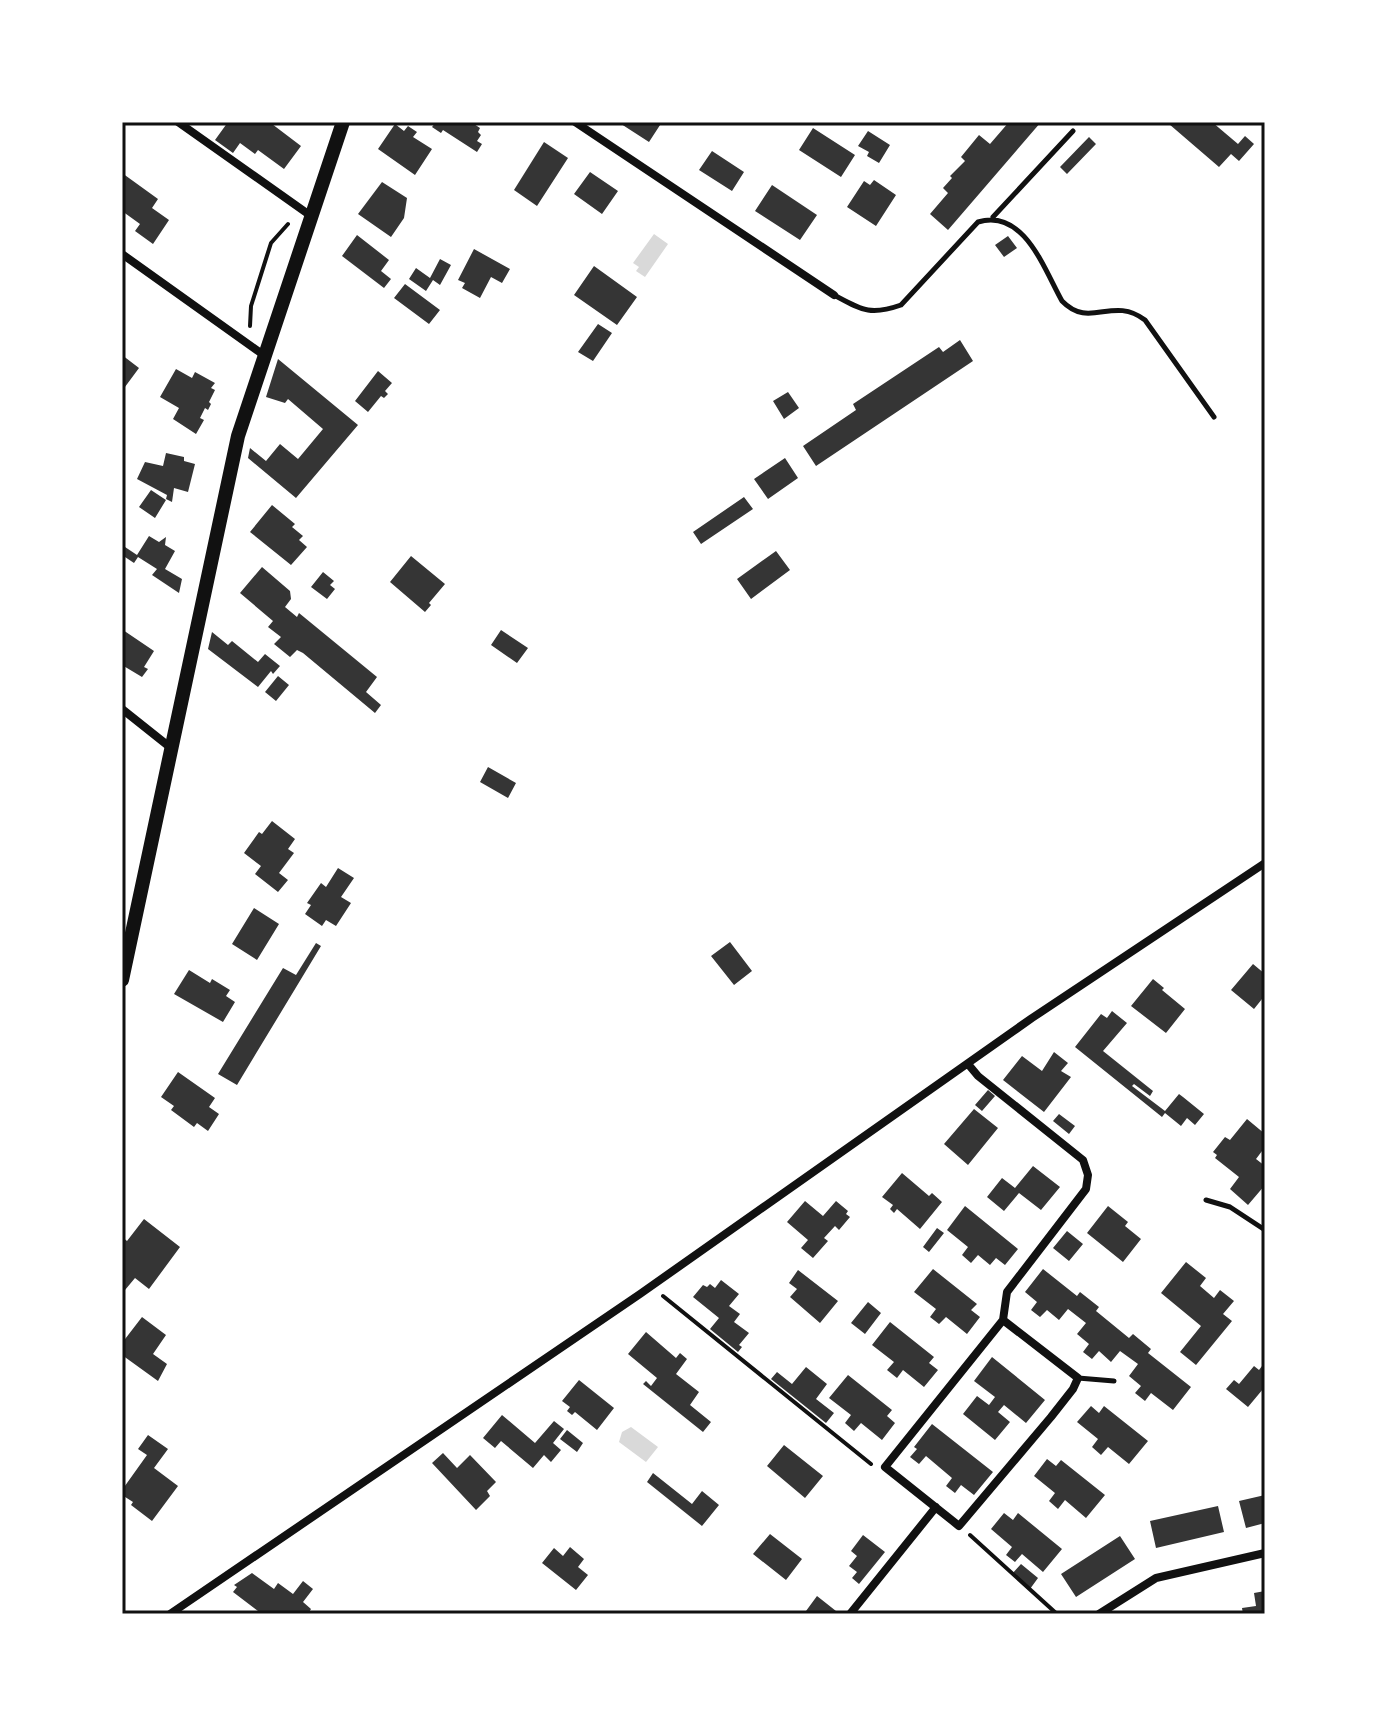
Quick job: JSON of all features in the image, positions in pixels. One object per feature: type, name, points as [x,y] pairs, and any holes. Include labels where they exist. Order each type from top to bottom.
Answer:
[{"type":"main road","points":[[122,980],[238,436],[343,122]]},
{"type":"street","points":[[178,122],[311,216]]},
{"type":"street","points":[[575,122],[834,295]]},
{"type":"street","points":[[124,259],[265,356]]},
{"type":"street","points":[[122,709],[171,748]]},
{"type":"street","points":[[170,1614],[1265,863]]},
{"type":"street","points":[[968,1064],[978,1076],[1083,1160],[1088,1175],[1086,1189],[1007,1292],[1003,1320],[885,1467],[959,1526],[1051,1417],[1078,1378],[1003,1320]]},
{"type":"street","points":[[850,1614],[936,1507]]},
{"type":"street","points":[[1099,1614],[1156,1578],[1265,1553]]},
{"type":"lane","points":[[992,218],[1073,131]]},
{"type":"lane","points":[[834,295],[864,312],[884,311],[901,305],[978,222],[992,218],[1006,220],[1023,233],[1062,301],[1070,309],[1084,314],[1118,309],[1133,311],[1145,320],[1214,417]]},
{"type":"lane","points":[[1206,1200],[1230,1207],[1265,1230]]},
{"type":"lane","points":[[1078,1378],[1114,1381]]},
{"type":"path","points":[[652,1286],[872,1465],[885,1467]]},
{"type":"path","points":[[959,1526],[1057,1614]]},
{"type":"shaded area","points":[[654,234],[668,244],[645,277],[636,271],[639,267],[633,263]]},
{"type":"shaded area","points":[[631,1427],[658,1447],[646,1462],[619,1442],[622,1432]]},
{"type":"building","points":[[228,122],[273,122],[301,146],[284,169],[258,150],[255,154],[240,143],[233,153],[215,140]]},
{"type":"building","points":[[436,122],[471,122],[480,128],[478,132],[481,135],[477,141],[482,144],[477,152],[443,130],[441,133],[432,127]]},
{"type":"building","points":[[618,122],[662,122],[649,142]]},
{"type":"building","points":[[1009,122],[1041,122],[948,230],[930,214],[948,193],[943,188],[965,161],[961,157],[979,135],[990,144]]},
{"type":"building","points":[[1212,122],[1238,144],[1245,136],[1254,144],[1239,161],[1231,154],[1219,167],[1169,124]]},
{"type":"building","points":[[395,124],[404,131],[408,126],[417,132],[413,137],[432,149],[415,175],[378,149]]},
{"type":"building","points":[[813,128],[855,155],[841,177],[799,150]]},
{"type":"building","points":[[868,131],[890,145],[879,163],[858,146]]},
{"type":"building","points":[[1089,137],[1096,144],[1067,174],[1060,167]]},
{"type":"building","points":[[544,142],[568,158],[537,206],[514,190]]},
{"type":"building","points":[[712,151],[744,172],[732,191],[699,170]]},
{"type":"building","points":[[590,172],[618,191],[602,214],[574,194]]},
{"type":"building","points":[[122,173],[158,199],[152,208],[169,220],[153,244],[135,231],[140,224],[122,211]]},
{"type":"building","points":[[874,180],[896,195],[876,226],[847,207],[864,181],[870,185]]},
{"type":"building","points":[[382,182],[407,198],[404,218],[391,237],[358,214]]},
{"type":"building","points":[[772,185],[817,215],[800,240],[755,211]]},
{"type":"building","points":[[357,235],[389,260],[381,271],[391,279],[384,288],[342,256]]},
{"type":"building","points":[[1008,236],[1017,248],[1004,257],[995,245]]},
{"type":"building","points":[[474,249],[510,269],[502,283],[491,277],[480,298],[462,288],[465,283],[458,280]]},
{"type":"building","points":[[440,259],[451,265],[440,285],[433,280],[426,291],[409,279],[416,268],[430,278]]},
{"type":"building","points":[[594,266],[637,297],[617,325],[574,295]]},
{"type":"building","points":[[405,284],[440,310],[429,324],[394,298]]},
{"type":"building","points":[[598,324],[612,333],[593,361],[578,352]]},
{"type":"building","points":[[960,340],[973,361],[816,466],[803,446],[856,410],[853,404],[939,347],[943,352]]},
{"type":"building","points":[[122,355],[139,368],[122,391]]},
{"type":"building","points":[[278,359],[358,425],[296,498],[248,458],[250,448],[266,461],[280,444],[298,459],[323,429],[288,399],[285,403],[266,397]]},
{"type":"building","points":[[176,369],[192,378],[195,372],[215,383],[211,388],[215,390],[209,402],[211,404],[200,418],[204,420],[196,434],[173,419],[179,408],[160,397]]},
{"type":"building","points":[[378,371],[392,383],[385,391],[388,394],[384,398],[381,396],[368,412],[355,401]]},
{"type":"building","points":[[788,392],[799,408],[784,419],[773,401]]},
{"type":"building","points":[[166,453],[184,457],[184,461],[195,464],[188,492],[174,488],[172,502],[166,499],[167,495],[137,479],[145,462],[163,466]]},
{"type":"building","points":[[785,458],[798,478],[768,499],[754,479]]},
{"type":"building","points":[[151,490],[166,500],[155,518],[139,507]]},
{"type":"building","points":[[744,497],[753,509],[701,544],[693,532]]},
{"type":"building","points":[[272,505],[295,524],[292,527],[303,536],[299,540],[307,547],[291,565],[250,532]]},
{"type":"building","points":[[149,536],[159,542],[166,537],[165,545],[175,551],[165,569],[182,579],[179,593],[152,575],[157,569],[138,557],[134,563],[122,555],[125,547],[137,555]]},
{"type":"building","points":[[776,551],[790,570],[751,599],[737,579]]},
{"type":"building","points":[[411,556],[445,584],[425,612],[390,582]]},
{"type":"building","points":[[262,567],[290,591],[291,599],[285,607],[297,617],[299,613],[377,677],[366,692],[381,705],[375,713],[303,653],[297,650],[290,657],[274,644],[281,637],[268,627],[273,621],[240,593]]},
{"type":"building","points":[[323,572],[334,581],[330,585],[335,589],[327,599],[311,587]]},
{"type":"building","points":[[123,630],[154,651],[142,677],[122,665]]},
{"type":"building","points":[[501,630],[528,648],[517,663],[491,645]]},
{"type":"building","points":[[212,632],[228,645],[232,641],[258,662],[265,654],[280,666],[273,674],[271,671],[258,687],[208,649]]},
{"type":"building","points":[[278,676],[289,685],[276,701],[265,692]]},
{"type":"building","points":[[488,767],[516,783],[508,798],[480,782]]},
{"type":"building","points":[[272,821],[295,839],[288,849],[294,853],[279,873],[288,880],[278,892],[255,874],[261,866],[244,853],[259,832],[262,834]]},
{"type":"building","points":[[338,868],[354,878],[341,897],[351,903],[336,926],[326,920],[322,926],[305,914],[311,905],[307,903],[321,883],[326,887]]},
{"type":"building","points":[[254,908],[279,924],[257,960],[232,944]]},
{"type":"building","points":[[730,942],[752,971],[734,985],[711,956]]},
{"type":"building","points":[[316,943],[321,946],[237,1085],[218,1074],[283,968],[296,975]]},
{"type":"building","points":[[1253,964],[1265,974],[1265,1002],[1262,999],[1254,1009],[1231,990]]},
{"type":"building","points":[[189,970],[210,983],[212,979],[230,990],[226,996],[235,1002],[223,1022],[174,994]]},
{"type":"building","points":[[1153,979],[1185,1009],[1166,1033],[1131,1006]]},
{"type":"building","points":[[1112,1011],[1127,1023],[1103,1051],[1153,1091],[1150,1096],[1134,1084],[1132,1086],[1165,1111],[1179,1094],[1183,1097],[1204,1114],[1195,1125],[1187,1118],[1181,1126],[1165,1113],[1162,1117],[1075,1047],[1101,1014],[1107,1018]]},
{"type":"building","points":[[1054,1052],[1068,1063],[1061,1071],[1071,1077],[1044,1112],[1003,1080],[1022,1056],[1042,1071]]},
{"type":"building","points":[[178,1072],[215,1098],[209,1107],[219,1114],[208,1131],[197,1123],[194,1127],[171,1110],[174,1106],[161,1097]]},
{"type":"building","points":[[988,1090],[995,1096],[982,1111],[975,1105]]},
{"type":"building","points":[[974,1109],[998,1128],[968,1165],[944,1144]]},
{"type":"building","points":[[1059,1114],[1075,1126],[1069,1134],[1053,1121]]},
{"type":"building","points":[[1247,1119],[1265,1134],[1265,1147],[1256,1159],[1265,1166],[1265,1185],[1248,1205],[1230,1189],[1239,1177],[1215,1158],[1217,1155],[1213,1152],[1225,1137],[1230,1140]]},
{"type":"building","points":[[1033,1166],[1060,1187],[1041,1210],[1019,1193],[1004,1211],[987,1197],[1002,1178],[1015,1188]]},
{"type":"building","points":[[902,1173],[929,1196],[932,1193],[942,1202],[920,1229],[897,1209],[894,1213],[890,1209],[893,1205],[882,1197]]},
{"type":"building","points":[[805,1201],[823,1216],[836,1201],[848,1211],[846,1214],[850,1217],[839,1230],[835,1226],[824,1238],[828,1241],[813,1258],[801,1248],[808,1240],[787,1222]]},
{"type":"building","points":[[965,1206],[1018,1249],[1005,1265],[996,1258],[990,1265],[978,1255],[971,1263],[962,1255],[968,1247],[947,1230]]},
{"type":"building","points":[[1108,1206],[1128,1222],[1125,1226],[1141,1239],[1123,1262],[1087,1233]]},
{"type":"building","points":[[144,1219],[180,1247],[149,1289],[135,1278],[125,1290],[122,1288],[122,1237],[127,1241]]},
{"type":"building","points":[[937,1228],[944,1233],[929,1252],[923,1247]]},
{"type":"building","points":[[1067,1231],[1083,1244],[1069,1261],[1053,1248]]},
{"type":"building","points":[[1186,1262],[1206,1278],[1200,1286],[1214,1298],[1220,1290],[1234,1301],[1223,1314],[1232,1321],[1196,1365],[1180,1352],[1201,1326],[1161,1293]]},
{"type":"building","points":[[933,1269],[977,1304],[971,1310],[980,1317],[967,1334],[946,1317],[939,1324],[930,1317],[936,1309],[914,1292]]},
{"type":"building","points":[[1043,1269],[1077,1296],[1080,1292],[1099,1307],[1096,1311],[1129,1338],[1133,1334],[1151,1349],[1148,1353],[1191,1387],[1173,1410],[1151,1393],[1145,1401],[1135,1393],[1141,1386],[1129,1376],[1138,1364],[1120,1351],[1111,1362],[1099,1351],[1092,1359],[1083,1352],[1089,1344],[1077,1334],[1086,1323],[1068,1309],[1059,1320],[1047,1310],[1040,1317],[1031,1310],[1037,1302],[1025,1292]]},
{"type":"building","points":[[798,1270],[838,1301],[820,1323],[790,1297],[797,1289],[789,1283]]},
{"type":"building","points":[[721,1280],[739,1294],[729,1306],[740,1314],[734,1322],[749,1333],[739,1345],[742,1347],[738,1352],[710,1329],[719,1318],[693,1297],[703,1285],[707,1287],[710,1284],[715,1288]]},
{"type":"building","points":[[868,1302],[881,1313],[865,1334],[851,1323]]},
{"type":"building","points":[[142,1317],[166,1335],[153,1354],[167,1364],[158,1381],[122,1355],[122,1343]]},
{"type":"building","points":[[890,1322],[934,1357],[929,1363],[938,1370],[924,1387],[903,1370],[897,1378],[887,1370],[894,1362],[872,1345]]},
{"type":"building","points":[[646,1332],[676,1358],[680,1353],[687,1359],[676,1374],[699,1392],[690,1405],[711,1422],[703,1432],[643,1384],[646,1381],[651,1386],[657,1378],[628,1354]]},
{"type":"building","points":[[992,1357],[1045,1400],[1026,1423],[1004,1405],[998,1412],[1010,1422],[995,1440],[963,1414],[977,1396],[989,1405],[995,1397],[974,1381]]},
{"type":"building","points":[[1265,1362],[1265,1391],[1263,1389],[1248,1407],[1226,1389],[1234,1380],[1239,1384],[1254,1366],[1259,1370]]},
{"type":"building","points":[[806,1367],[827,1384],[816,1399],[834,1413],[826,1423],[771,1379],[777,1372],[792,1384]]},
{"type":"building","points":[[848,1375],[892,1410],[887,1416],[895,1423],[882,1440],[861,1423],[854,1431],[845,1423],[851,1415],[829,1398]]},
{"type":"building","points":[[579,1380],[614,1408],[597,1430],[575,1412],[572,1415],[567,1411],[570,1407],[562,1401]]},
{"type":"building","points":[[1091,1406],[1099,1413],[1104,1406],[1148,1441],[1129,1464],[1108,1447],[1101,1455],[1092,1447],[1098,1439],[1077,1422]]},
{"type":"building","points":[[502,1415],[535,1443],[554,1421],[564,1429],[553,1443],[561,1450],[551,1462],[544,1455],[533,1468],[501,1441],[495,1448],[483,1438]]},
{"type":"building","points":[[932,1424],[993,1472],[974,1495],[961,1485],[955,1493],[946,1486],[952,1478],[926,1456],[919,1464],[910,1457]]},
{"type":"building","points":[[567,1430],[583,1443],[577,1452],[560,1439]]},
{"type":"building","points":[[148,1435],[168,1449],[154,1468],[178,1486],[152,1521],[122,1495],[122,1490],[147,1455],[138,1449]]},
{"type":"building","points":[[784,1445],[823,1476],[805,1498],[767,1466]]},
{"type":"building","points":[[443,1453],[457,1468],[470,1455],[496,1482],[487,1491],[490,1496],[476,1510],[432,1463]]},
{"type":"building","points":[[1047,1459],[1056,1466],[1061,1460],[1105,1495],[1086,1518],[1065,1500],[1058,1509],[1049,1501],[1055,1493],[1034,1476]]},
{"type":"building","points":[[653,1473],[692,1504],[702,1491],[719,1505],[702,1526],[647,1482]]},
{"type":"building","points":[[1265,1495],[1265,1523],[1246,1528],[1239,1501]]},
{"type":"building","points":[[1218,1506],[1224,1532],[1156,1548],[1150,1521]]},
{"type":"building","points":[[1004,1513],[1013,1520],[1018,1513],[1062,1549],[1043,1572],[1022,1554],[1015,1562],[1006,1555],[1012,1547],[991,1529]]},
{"type":"building","points":[[770,1534],[802,1559],[786,1580],[753,1554]]},
{"type":"building","points":[[863,1535],[885,1552],[859,1584],[852,1578],[857,1572],[849,1566],[857,1556],[851,1551]]},
{"type":"building","points":[[1120,1536],[1135,1559],[1076,1597],[1061,1574]]},
{"type":"building","points":[[570,1547],[584,1559],[578,1567],[588,1575],[576,1590],[542,1563],[554,1548],[563,1556]]},
{"type":"building","points":[[1021,1564],[1038,1578],[1030,1589],[1012,1574]]},
{"type":"building","points":[[252,1573],[274,1589],[278,1583],[293,1594],[303,1581],[313,1589],[303,1602],[311,1609],[308,1614],[262,1614],[233,1592],[237,1587],[234,1585]]},
{"type":"building","points":[[1265,1591],[1265,1614],[1243,1614],[1242,1608],[1256,1606],[1254,1593]]},
{"type":"building","points":[[817,1596],[836,1611],[834,1614],[810,1614],[806,1611]]}]
